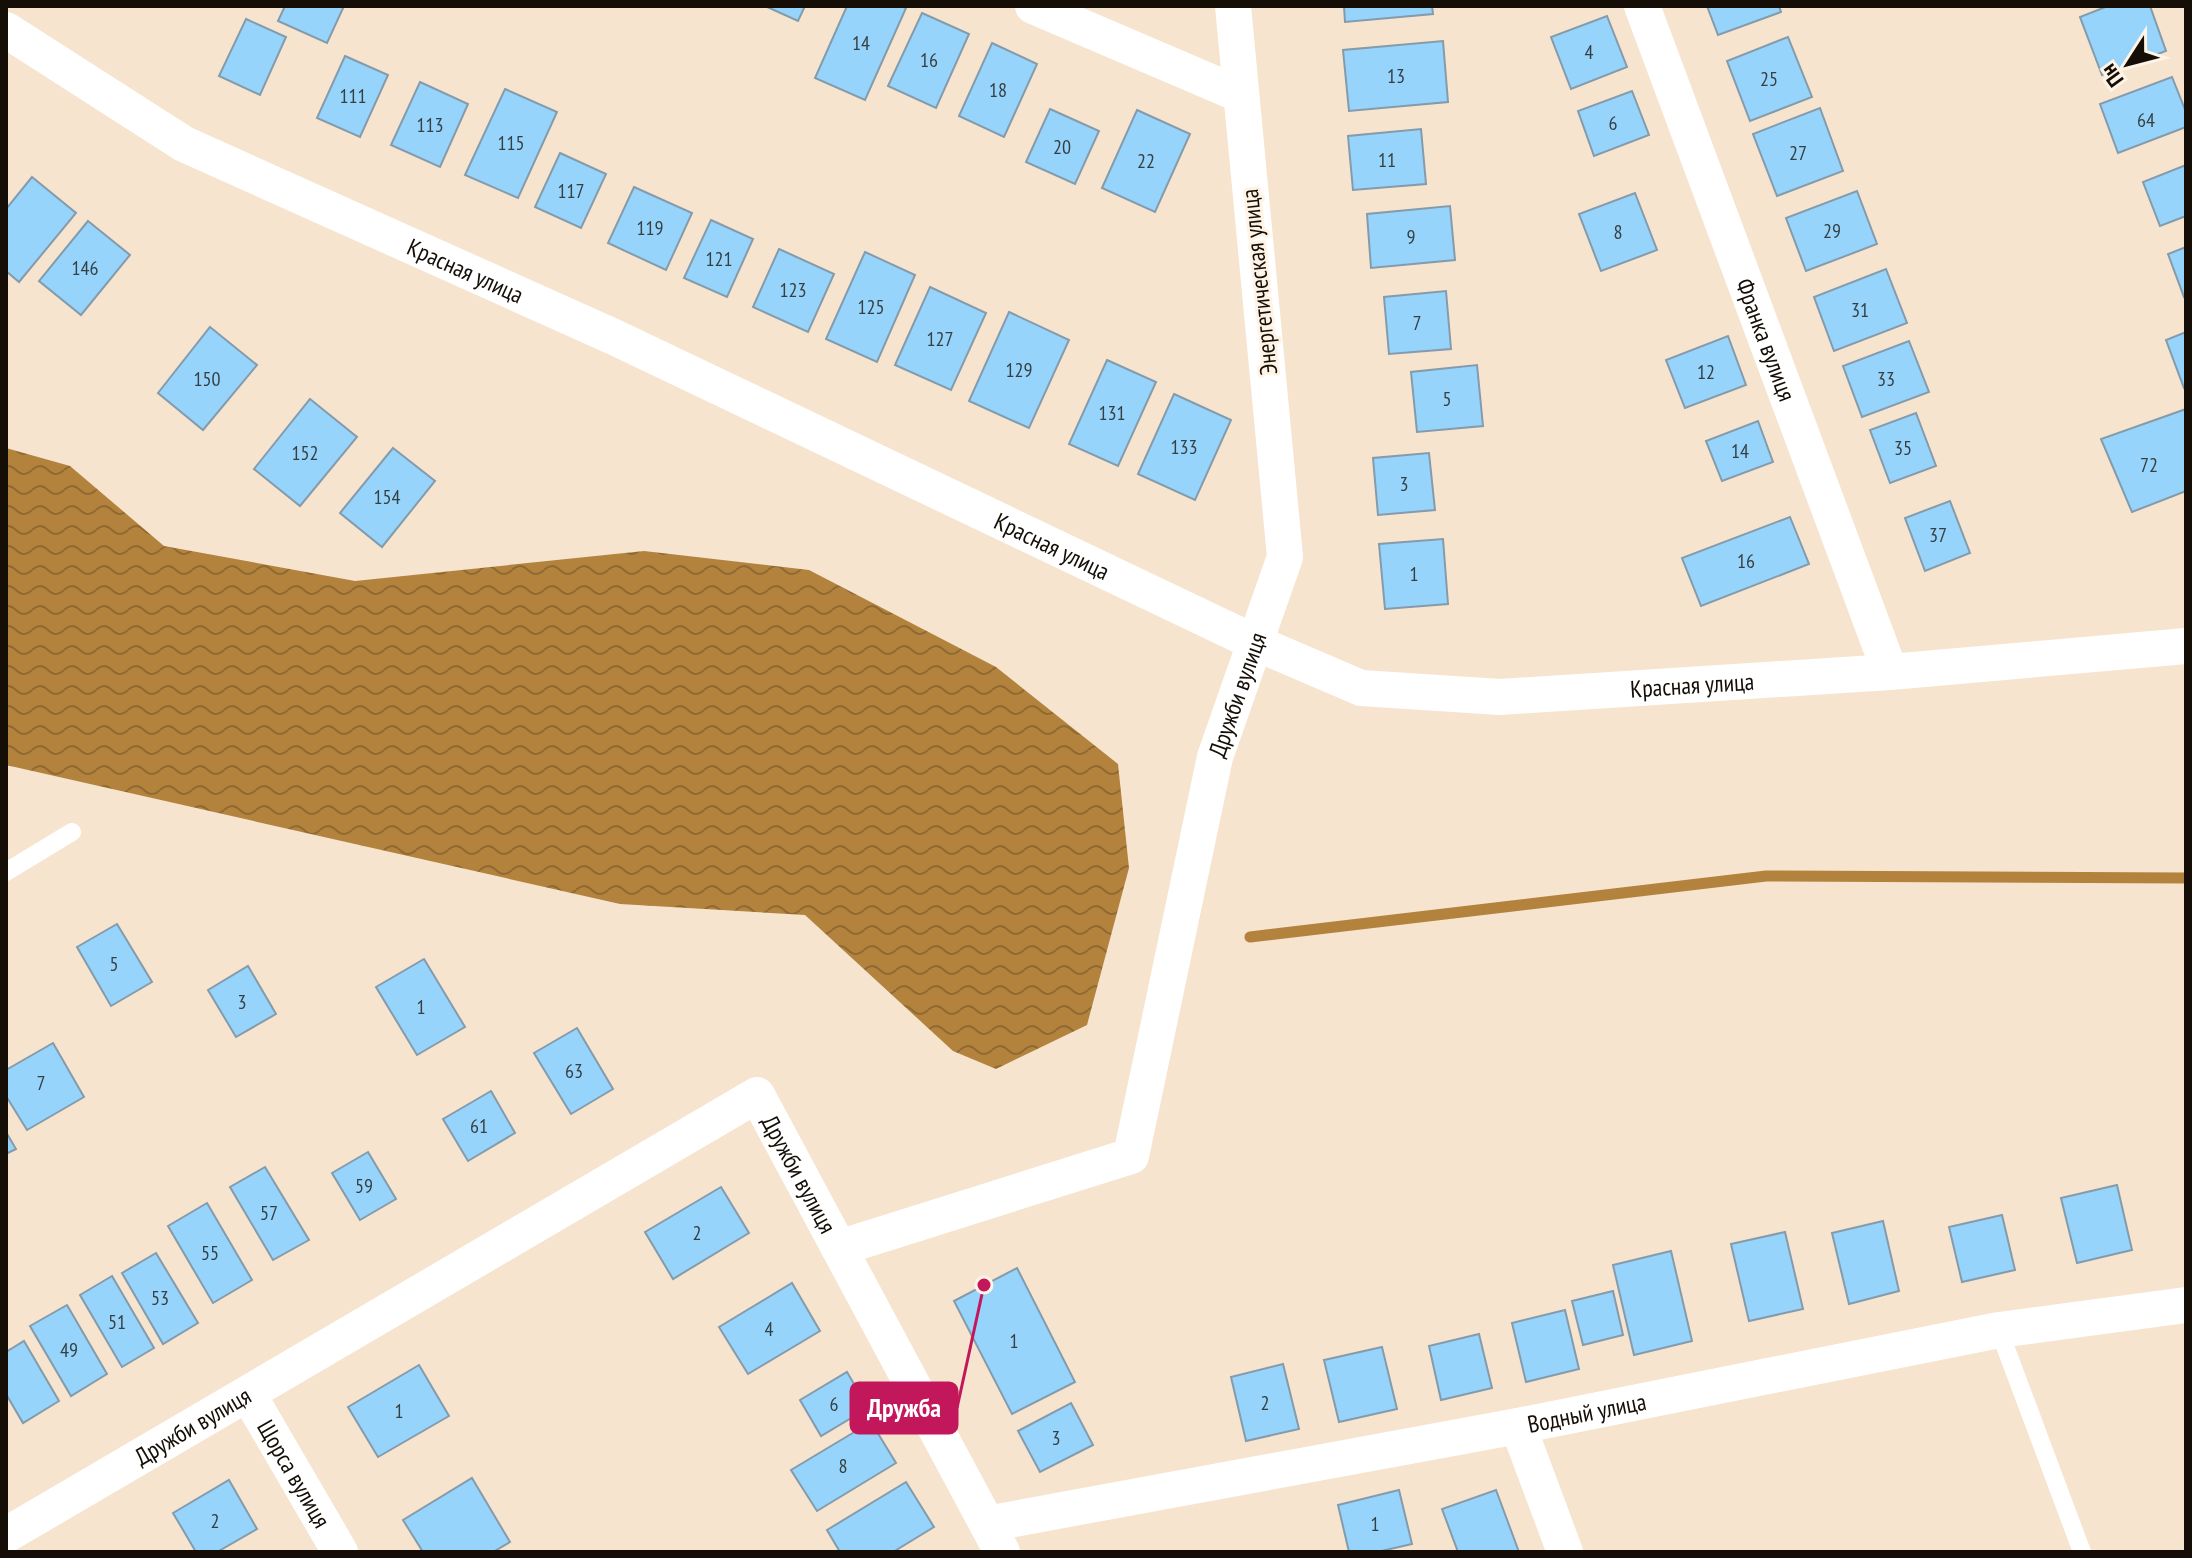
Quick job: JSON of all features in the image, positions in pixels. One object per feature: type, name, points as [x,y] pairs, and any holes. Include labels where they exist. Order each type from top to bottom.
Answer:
[{"type":"street","points":[[1033,6],[1241,95]]},
{"type":"street","name":"Энергетическая улица","points":[[1233,6],[1285,557]]},
{"type":"street","name":"Франка вулиця","points":[[1642,6],[1890,672]]},
{"type":"street","name":"Красная улица","points":[[6,30],[184,144],[614,337],[1256,643],[1361,688],[1500,697],[1890,672],[2186,646]]},
{"type":"street","name":"Дружби вулиця","points":[[6,1535],[757,1095],[839,1248],[1131,1156],[1215,757],[1285,557]]},
{"type":"street","points":[[839,1248],[995,1538]]},
{"type":"street","name":"Водный улица","points":[[995,1538],[1518,1426],[1999,1330],[2186,1305]]},
{"type":"street","name":"Щорса вулиця","points":[[248,1394],[340,1552]]},
{"type":"street","points":[[1518,1426],[1565,1552]]},
{"type":"lane","points":[[6,872],[72,832]]},
{"type":"lane","points":[[1999,1330],[2082,1552]]},
{"type":"water","points":[[6,448],[70,466],[164,546],[355,581],[644,551],[809,570],[996,667],[1118,764],[1129,868],[1087,1025],[996,1069],[953,1051],[805,915],[620,904],[6,765]]},
{"type":"building","points":[[285,6],[344,6],[327,43],[278,21]]},
{"type":"building","points":[[765,6],[805,6],[798,21]]},
{"type":"building","points":[[847,6],[906,8],[865,100],[815,78]]},
{"type":"building","points":[[1344,6],[1432,6],[1433,14],[1345,22]]},
{"type":"building","points":[[1707,6],[1779,6],[1781,12],[1718,35]]},
{"type":"building","points":[[2108,6],[2150,6],[2166,51],[2102,75],[2080,17]]},
{"type":"building","points":[[922,13],[969,34],[936,108],[888,86]]},
{"type":"building","points":[[1607,16],[1627,67],[1571,89],[1551,37]]},
{"type":"building","points":[[246,19],[286,37],[260,95],[219,76]]},
{"type":"building","points":[[1788,37],[1812,97],[1750,121],[1727,61]]},
{"type":"building","points":[[1443,41],[1448,102],[1349,111],[1343,50]]},
{"type":"building","points":[[992,43],[1037,64],[1004,137],[959,116]]},
{"type":"building","points":[[345,56],[388,75],[360,137],[317,118]]},
{"type":"building","points":[[2172,77],[2186,112],[2186,127],[2118,153],[2100,104]]},
{"type":"building","points":[[420,82],[468,104],[440,167],[391,145]]},
{"type":"building","points":[[505,89],[557,112],[518,198],[465,175]]},
{"type":"building","points":[[1632,91],[1649,135],[1594,156],[1578,111]]},
{"type":"building","points":[[1820,108],[1843,171],[1777,196],[1753,134]]},
{"type":"building","points":[[1050,109],[1099,131],[1075,184],[1026,162]]},
{"type":"building","points":[[1137,110],[1190,134],[1155,212],[1102,188]]},
{"type":"building","points":[[1421,129],[1426,184],[1353,190],[1348,136]]},
{"type":"building","points":[[560,153],[606,174],[581,228],[535,207]]},
{"type":"building","points":[[2186,165],[2186,216],[2160,226],[2143,182]]},
{"type":"building","points":[[32,177],[76,213],[19,282],[6,271],[6,209]]},
{"type":"building","points":[[634,187],[692,213],[666,270],[608,243]]},
{"type":"building","points":[[1857,191],[1877,244],[1806,271],[1786,218]]},
{"type":"building","points":[[1635,193],[1657,250],[1601,271],[1579,214]]},
{"type":"building","points":[[1450,206],[1455,260],[1371,268],[1367,214]]},
{"type":"building","points":[[711,220],[753,239],[727,297],[684,278]]},
{"type":"building","points":[[88,221],[130,255],[81,315],[39,281]]},
{"type":"building","points":[[2186,247],[2186,296],[2184,297],[2168,254]]},
{"type":"building","points":[[779,249],[834,274],[808,332],[753,307]]},
{"type":"building","points":[[865,252],[915,275],[877,362],[826,339]]},
{"type":"building","points":[[1886,269],[1907,323],[1834,351],[1814,297]]},
{"type":"building","points":[[930,287],[986,313],[951,390],[895,365]]},
{"type":"building","points":[[1446,291],[1451,349],[1389,354],[1384,297]]},
{"type":"building","points":[[1009,312],[1069,340],[1029,428],[969,401]]},
{"type":"building","points":[[210,327],[257,365],[203,430],[158,393]]},
{"type":"building","points":[[2186,332],[2186,387],[2184,388],[2166,340]]},
{"type":"building","points":[[1728,336],[1746,385],[1685,408],[1666,360]]},
{"type":"building","points":[[1909,341],[1929,392],[1862,417],[1843,366]]},
{"type":"building","points":[[1107,360],[1156,382],[1118,466],[1069,444]]},
{"type":"building","points":[[1477,365],[1483,426],[1417,432],[1411,372]]},
{"type":"building","points":[[1174,394],[1231,420],[1195,500],[1138,474]]},
{"type":"building","points":[[310,399],[357,437],[300,506],[254,469]]},
{"type":"building","points":[[2186,409],[2186,491],[2132,512],[2101,439]]},
{"type":"building","points":[[1916,413],[1936,466],[1890,483],[1870,430]]},
{"type":"building","points":[[1758,421],[1773,462],[1722,481],[1706,441]]},
{"type":"building","points":[[393,448],[435,481],[382,547],[340,513]]},
{"type":"building","points":[[1429,453],[1435,510],[1378,515],[1373,458]]},
{"type":"building","points":[[1950,501],[1970,553],[1925,571],[1905,518]]},
{"type":"building","points":[[1790,517],[1809,564],[1701,606],[1682,558]]},
{"type":"building","points":[[1443,539],[1448,604],[1385,609],[1379,544]]},
{"type":"building","points":[[117,924],[152,982],[111,1006],[77,947]]},
{"type":"building","points":[[424,959],[465,1027],[417,1055],[376,987]]},
{"type":"building","points":[[248,966],[276,1014],[236,1037],[208,990]]},
{"type":"building","points":[[577,1028],[613,1089],[571,1114],[534,1053]]},
{"type":"building","points":[[53,1043],[84,1097],[27,1130],[6,1096],[6,1070]]},
{"type":"building","points":[[491,1091],[515,1133],[468,1161],[443,1119]]},
{"type":"building","points":[[6,1132],[16,1149],[6,1154]]},
{"type":"building","points":[[368,1152],[396,1199],[360,1220],[332,1173]]},
{"type":"building","points":[[265,1167],[309,1240],[273,1260],[230,1187]]},
{"type":"building","points":[[2117,1185],[2132,1250],[2077,1263],[2061,1198]]},
{"type":"building","points":[[721,1187],[749,1233],[673,1279],[645,1232]]},
{"type":"building","points":[[207,1203],[252,1280],[213,1303],[168,1226]]},
{"type":"building","points":[[2002,1215],[2015,1270],[1962,1282],[1949,1227]]},
{"type":"building","points":[[1883,1221],[1899,1291],[1849,1304],[1832,1233]]},
{"type":"building","points":[[1785,1232],[1803,1309],[1749,1321],[1731,1244]]},
{"type":"building","points":[[1671,1251],[1692,1341],[1634,1355],[1613,1265]]},
{"type":"building","points":[[156,1253],[198,1323],[163,1344],[122,1273]]},
{"type":"building","points":[[1017,1268],[1075,1382],[1012,1414],[954,1301]]},
{"type":"building","points":[[112,1276],[154,1348],[122,1367],[80,1295]]},
{"type":"building","points":[[792,1283],[820,1331],[748,1374],[719,1327]]},
{"type":"building","points":[[1613,1291],[1623,1335],[1583,1345],[1572,1301]]},
{"type":"building","points":[[67,1305],[107,1374],[71,1396],[30,1326]]},
{"type":"building","points":[[1565,1310],[1579,1369],[1526,1382],[1512,1323]]},
{"type":"building","points":[[1479,1334],[1492,1388],[1441,1400],[1429,1346]]},
{"type":"building","points":[[24,1341],[59,1401],[23,1423],[6,1394],[6,1352]]},
{"type":"building","points":[[1382,1347],[1397,1409],[1339,1422],[1324,1360]]},
{"type":"building","points":[[1283,1364],[1299,1429],[1246,1441],[1231,1377]]},
{"type":"building","points":[[419,1365],[449,1416],[378,1457],[348,1407]]},
{"type":"building","points":[[847,1372],[868,1408],[821,1436],[800,1400]]},
{"type":"building","points":[[1071,1403],[1093,1445],[1040,1472],[1018,1431]]},
{"type":"building","points":[[871,1422],[896,1463],[817,1511],[791,1470]]},
{"type":"building","points":[[472,1478],[510,1542],[493,1552],[423,1552],[403,1520]]},
{"type":"building","points":[[229,1480],[257,1529],[217,1552],[196,1552],[173,1513]]},
{"type":"building","points":[[906,1482],[934,1527],[893,1552],[840,1552],[827,1530]]},
{"type":"building","points":[[1399,1490],[1412,1544],[1377,1552],[1349,1552],[1338,1505]]},
{"type":"building","points":[[1496,1490],[1519,1552],[1458,1552],[1442,1509]]},
{"type":"waterway","points":[[1250,937],[1766,876],[2186,878]]},
{"type":"place","name":"Дружба","points":[[984,1285]]}]
